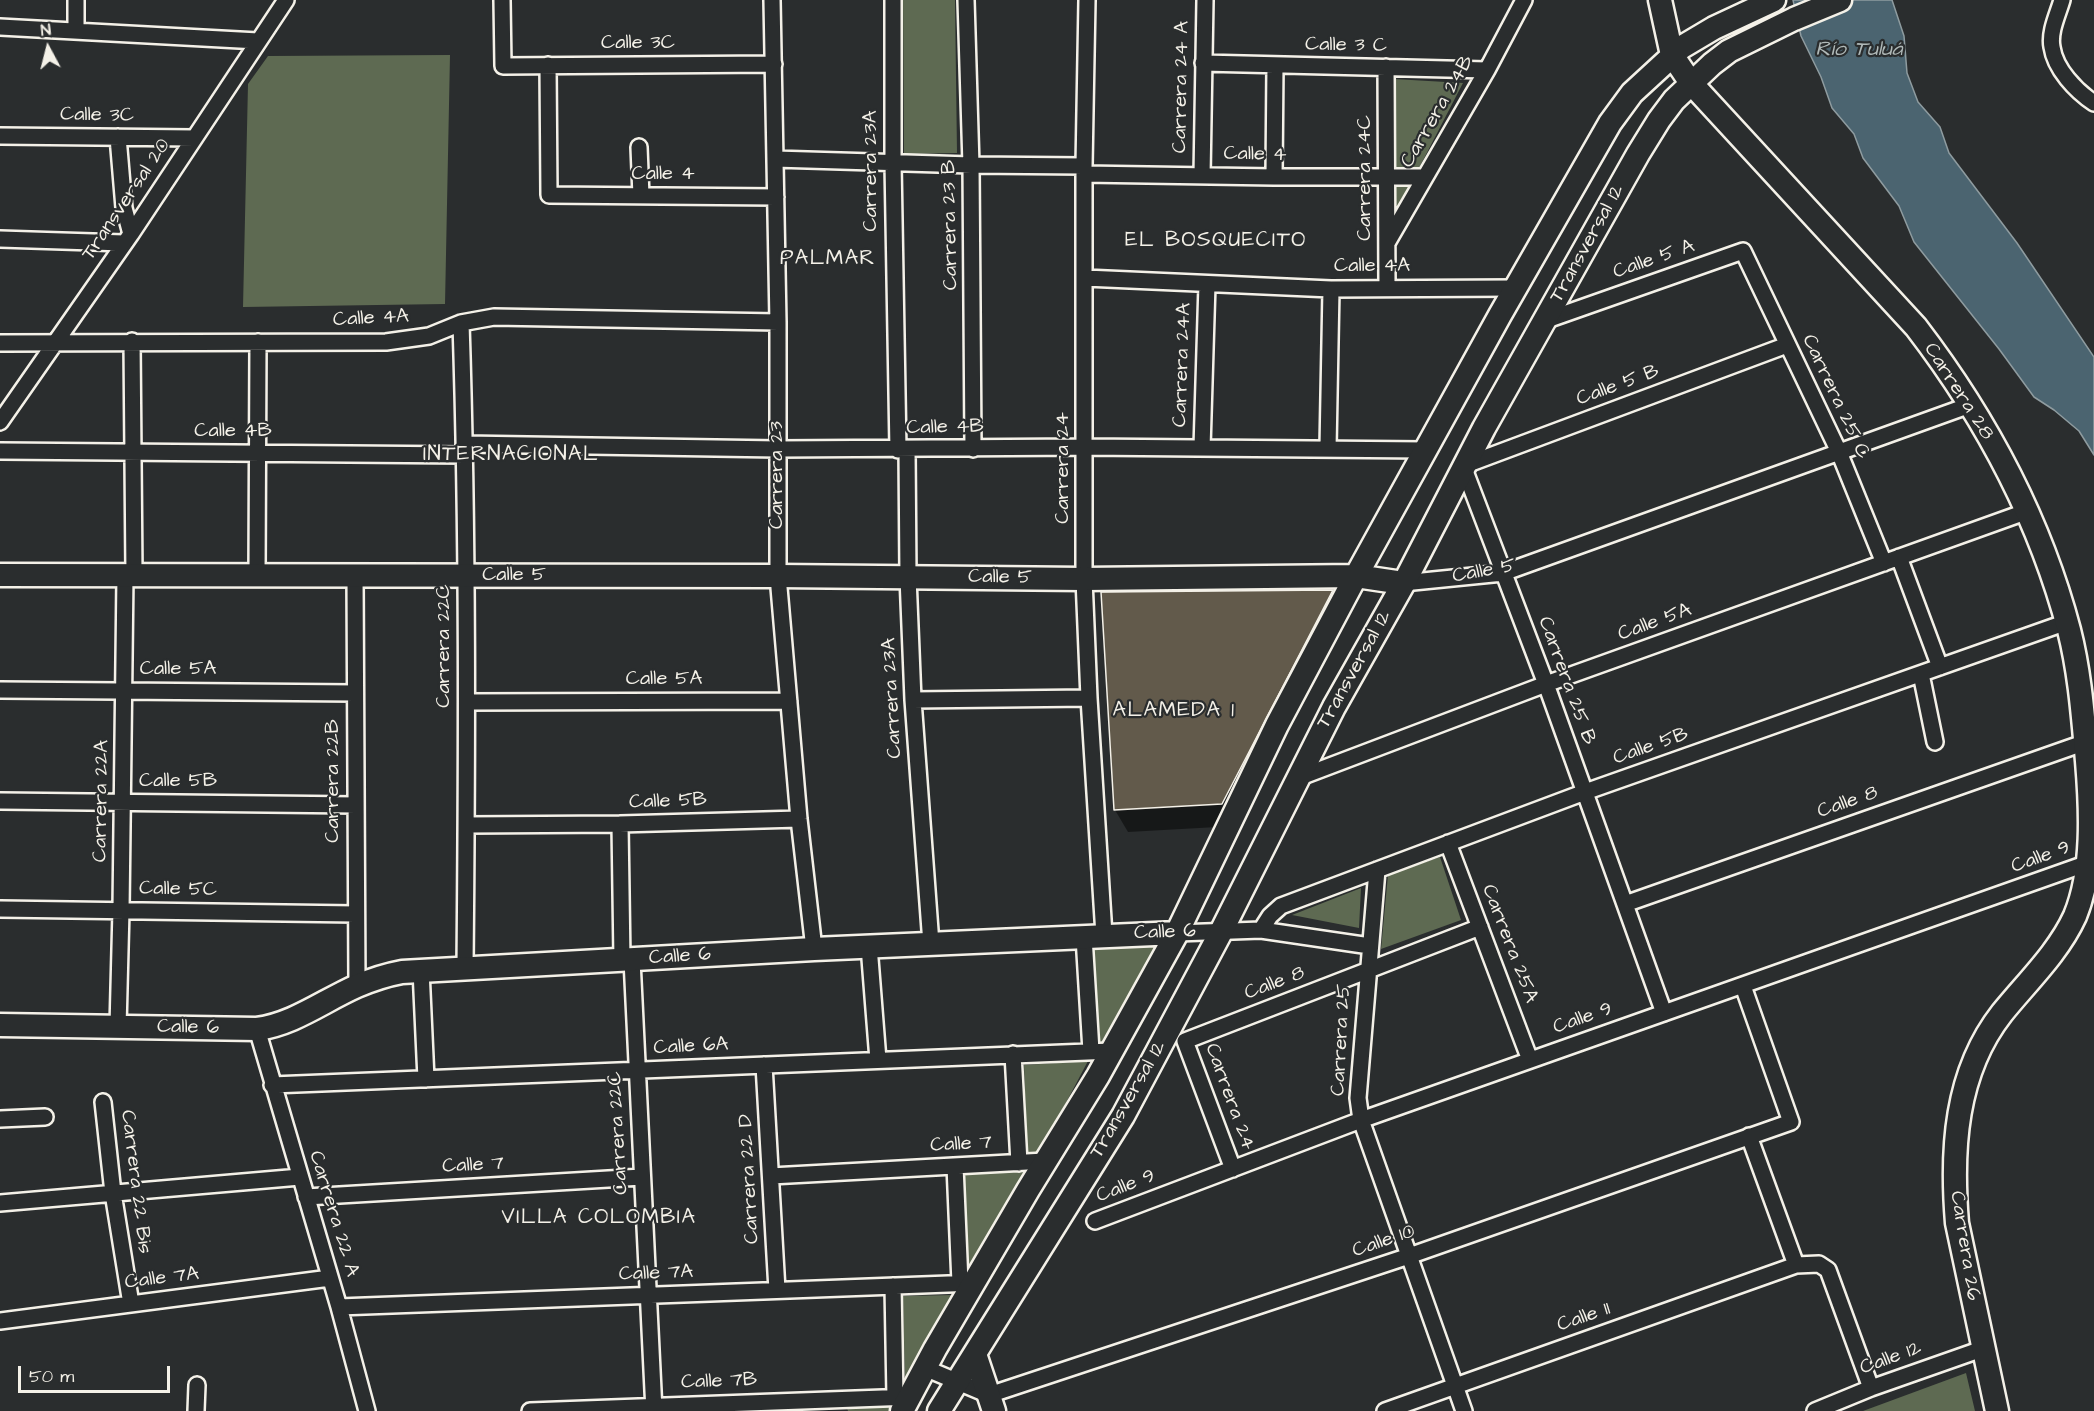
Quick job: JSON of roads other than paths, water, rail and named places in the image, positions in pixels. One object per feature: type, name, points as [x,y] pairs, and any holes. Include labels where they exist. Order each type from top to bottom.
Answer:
[{"type":"street","points":[[76,0],[76,31]]},
{"type":"street","name":"Transversal 20","points":[[0,422],[128,238],[286,0]]},
{"type":"street","name":"Calle 3C","points":[[502,0],[503,66],[774,64]]},
{"type":"street","name":"Carrera 23","points":[[772,0],[778,322],[778,576],[814,949]]},
{"type":"street","name":"Carrera 23A","points":[[893,0],[892,163],[908,577],[913,700],[931,944]]},
{"type":"street","name":"Carrera 23 B","points":[[966,0],[971,165],[973,449]]},
{"type":"street","name":"Carrera 24","points":[[1087,0],[1084,170],[1084,579],[1094,936],[1101,1051]]},
{"type":"street","name":"Carrera 24 A","points":[[1202,176],[1205,0]]},
{"type":"street","name":"Carrera 24B","points":[[1387,243],[1524,0]]},
{"type":"street","name":"Carrera 28","points":[[1660,0],[1672,55],[1691,83],[1916,327],[1946,367],[1970,405],[2028,511],[2042,544],[2067,622],[2079,677],[2090,797],[2088,863]]},
{"type":"street","name":"Transversal 12","points":[[902,1402],[925,1368],[968,1283],[1045,1161],[1101,1051],[1177,933],[1277,725],[1356,576],[1515,288],[1610,123],[1632,93],[1682,47],[1714,28],[1774,0]]},
{"type":"street","name":"Transversal 12","points":[[939,1411],[1123,1116],[1221,932],[1334,707],[1403,583],[1463,466],[1643,145],[1659,120],[1691,83],[1729,51],[1794,19],[1840,0]]},
{"type":"street","points":[[2062,0],[2052,33],[2051,46],[2075,88],[2094,103]]},
{"type":"street","points":[[0,27],[258,41]]},
{"type":"street","name":"Calle 3 C","points":[[1203,63],[1487,69]]},
{"type":"street","name":"Calle 4","points":[[548,65],[549,195],[776,197]]},
{"type":"street","points":[[1274,177],[1275,65]]},
{"type":"street","name":"Carrera 24C","points":[[1386,68],[1387,288]]},
{"type":"street","name":"Calle 3C","points":[[0,136],[194,138]]},
{"type":"street","points":[[0,239],[128,238],[118,138]]},
{"type":"street","points":[[639,147],[641,196]]},
{"type":"street","name":"Calle 4","points":[[775,159],[971,165],[1202,176],[1425,177]]},
{"type":"street","name":"Calle 5 A","points":[[1544,321],[1743,251]]},
{"type":"street","name":"Carrera 25 C","points":[[1743,251],[1892,560],[1940,667]]},
{"type":"street","name":"Calle 4A","points":[[1085,278],[1331,288],[1515,288]]},
{"type":"street","name":"Carrera 24A","points":[[1202,448],[1207,284]]},
{"type":"street","points":[[1328,448],[1331,288]]},
{"type":"street","name":"Calle 4A","points":[[0,343],[55,341],[386,342],[429,336],[461,324],[494,317],[778,322]]},
{"type":"street","name":"Carrera 22C","points":[[461,324],[465,449],[467,702],[465,968]]},
{"type":"street","name":"Carrera 22A","points":[[118,1027],[132,453],[132,341]]},
{"type":"street","points":[[257,576],[258,342]]},
{"type":"street","name":"Calle 5 B","points":[[1463,466],[1787,345]]},
{"type":"street","name":"Calle 5","points":[[0,575],[778,576],[1084,579],[1356,576],[1403,583],[1503,573],[1970,405]]},
{"type":"street","name":"Calle 4B","points":[[0,451],[258,454],[465,449],[1085,447],[1425,450]]},
{"type":"street","name":"Carrera 25 B","points":[[1463,466],[1546,684],[1664,1013]]},
{"type":"street","name":"Calle 5A","points":[[1298,778],[1546,684],[2028,511]]},
{"type":"street","name":"Carrera 22B","points":[[355,575],[357,986]]},
{"type":"street","name":"Calle 5B","points":[[1261,930],[1270,916],[1281,906],[1585,792],[2067,622]]},
{"type":"street","points":[[1921,674],[1935,742]]},
{"type":"street","name":"Calle 5A","points":[[0,690],[355,693]]},
{"type":"street","points":[[913,700],[1089,698]]},
{"type":"street","name":"Calle 5A","points":[[467,702],[789,701]]},
{"type":"street","name":"Calle 8","points":[[1625,904],[2086,742]]},
{"type":"street","name":"Calle 5B","points":[[0,801],[356,805]]},
{"type":"street","name":"Calle 5B","points":[[467,825],[800,819]]},
{"type":"street","name":"Carrera 22C","points":[[620,824],[627,960],[637,1071],[654,1408]]},
{"type":"street","name":"Carrera 25A","points":[[1448,843],[1530,1060]]},
{"type":"street","name":"Calle 9","points":[[1095,1221],[1361,1120],[2088,863]]},
{"type":"street","name":"Carrera 26","points":[[1997,1411],[1960,1244],[1954,1194],[1956,1130],[1963,1095],[1982,1043],[2000,1015],[2062,940],[2082,896],[2088,863]]},
{"type":"street","name":"Carrera 25","points":[[1377,870],[1358,1098],[1361,1120],[1464,1411]]},
{"type":"street","name":"Calle 5C","points":[[0,909],[355,914]]},
{"type":"street","name":"Calle 8","points":[[1185,1041],[1480,927]]},
{"type":"street","name":"Calle 6","points":[[0,1024],[257,1029],[284,1023],[357,986],[381,977],[421,970],[869,946],[1261,930],[1370,946]]},
{"type":"street","points":[[869,946],[878,1060]]},
{"type":"street","points":[[421,970],[426,1079]]},
{"type":"street","name":"Calle 10","points":[[991,1403],[1791,1122],[1743,986]]},
{"type":"street","name":"Carrera 22 A","points":[[257,1029],[339,1307],[367,1411]]},
{"type":"street","name":"Carrera 24","points":[[1185,1041],[1233,1169]]},
{"type":"street","name":"Calle 6A","points":[[272,1085],[1101,1051]]},
{"type":"street","points":[[1013,1054],[1019,1163]]},
{"type":"street","name":"Carrera 22 D","points":[[764,1065],[777,1290]]},
{"type":"street","name":"Carrera 22 Bis","points":[[103,1102],[113,1193],[131,1304]]},
{"type":"street","points":[[0,1119],[45,1117]]},
{"type":"street","points":[[1749,1136],[1796,1265],[1819,1264],[1828,1269],[1871,1388]]},
{"type":"street","name":"Calle 7","points":[[771,1176],[1045,1161]]},
{"type":"street","points":[[955,1166],[968,1283]]},
{"type":"street","points":[[0,1203],[300,1177]]},
{"type":"street","name":"Calle 7","points":[[306,1197],[642,1177]]},
{"type":"street","name":"Calle 11","points":[[1385,1411],[1796,1265]]},
{"type":"street","name":"Calle 7A","points":[[0,1321],[330,1278]]},
{"type":"street","name":"Calle 7A","points":[[339,1307],[968,1283]]},
{"type":"street","points":[[893,1286],[902,1402]]},
{"type":"street","name":"Calle 12","points":[[1816,1411],[1871,1388],[1982,1349]]},
{"type":"street","points":[[975,1354],[991,1403]]},
{"type":"street","points":[[925,1368],[957,1382],[991,1403]]},
{"type":"street","points":[[196,1411],[197,1385]]},
{"type":"street","name":"Calle 7B","points":[[530,1411],[902,1402]]},
{"type":"water","name":"Río Tuluá","points":[[1793,0],[1892,0],[1904,36],[1907,73],[1918,102],[1940,127],[1949,153],[2017,243],[2094,357],[2094,455],[2079,431],[2034,397],[1914,242],[1899,206],[1863,158],[1854,134],[1832,108],[1821,77],[1801,36]]},
{"type":"district","name":"EL BOSQUECITO","points":[[1216,242]]},
{"type":"district","name":"PALMAR","points":[[828,260]]},
{"type":"district","name":"INTERNACIONAL","points":[[511,456]]},
{"type":"district","name":"ALAMEDA 1","points":[[1174,712]]},
{"type":"district","name":"VILLA COLOMBIA","points":[[599,1219]]}]
